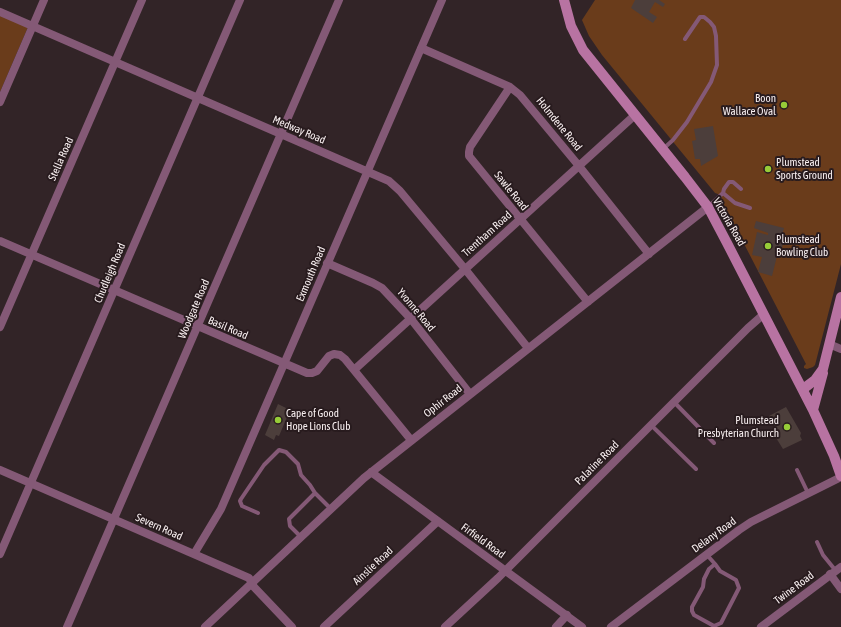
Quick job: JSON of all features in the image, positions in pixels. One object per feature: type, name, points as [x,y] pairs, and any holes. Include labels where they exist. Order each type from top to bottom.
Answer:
[{"type":"street","points":[[0,102],[44,0]]},
{"type":"street","name":"Stella Road","points":[[0,327],[142,0]]},
{"type":"street","name":"Chudleigh Road","points":[[0,554],[240,0]]},
{"type":"street","name":"Woodgate Road","points":[[68,627],[339,0]]},
{"type":"street","name":"Exmouth Road","points":[[194,554],[221,509],[442,0]]},
{"type":"street","name":"Victoria Road","points":[[564,0],[571,26],[583,50],[685,176],[708,208],[838,456],[841,477]]},
{"type":"street","name":"Medway Road","points":[[0,12],[389,181],[396,187],[465,269],[528,348]]},
{"type":"street","name":"Holmdene Road","points":[[420,48],[510,87],[525,100],[649,254]]},
{"type":"street","name":"Sawle Road","points":[[510,87],[470,147],[468,154],[588,302]]},
{"type":"street","name":"Trentham Road","points":[[354,370],[635,115]]},
{"type":"street","name":"Ophir Road","points":[[204,627],[372,472],[708,208]]},
{"type":"street","name":"Basil Road","points":[[0,241],[306,373],[312,373],[318,369],[329,356],[337,354],[343,357],[412,440]]},
{"type":"street","name":"Yvonne Road","points":[[327,263],[382,288],[410,319],[470,394]]},
{"type":"street","points":[[813,410],[841,297]]},
{"type":"street","name":"Palatine Road","points":[[445,627],[506,570],[748,328],[764,314]]},
{"type":"street","points":[[829,344],[841,349]]},
{"type":"street","points":[[802,389],[815,380],[823,369]]},
{"type":"street","name":"Severn Road","points":[[0,470],[249,578],[292,627]]},
{"type":"street","name":"Firfield Road","points":[[372,472],[582,627]]},
{"type":"street","name":"Delany Road","points":[[611,627],[751,522],[841,477]]},
{"type":"street","name":"Ainslie Road","points":[[324,627],[438,521]]},
{"type":"street","points":[[836,571],[841,589]]},
{"type":"street","name":"Twine Road","points":[[761,627],[836,571]]},
{"type":"street","points":[[556,627],[566,615]]},
{"type":"lane","points":[[663,149],[673,140],[687,122],[711,82],[717,65],[716,36],[714,27],[704,17],[700,17],[685,39]]},
{"type":"lane","points":[[708,208],[723,193],[725,187],[730,182],[733,182],[741,189]]},
{"type":"lane","points":[[723,193],[735,202],[750,208]]},
{"type":"lane","points":[[674,402],[714,443]]},
{"type":"lane","points":[[651,425],[696,470]]},
{"type":"lane","points":[[258,513],[242,506],[240,501],[241,498],[264,465],[279,450],[286,452],[298,464],[301,474],[315,493],[331,509]]},
{"type":"lane","points":[[797,470],[808,494]]},
{"type":"lane","points":[[301,537],[289,524],[289,519],[315,493]]},
{"type":"lane","points":[[817,542],[824,555],[836,571]]},
{"type":"lane","points":[[707,554],[715,564],[720,571],[736,580],[739,589],[721,623],[714,626],[694,615],[691,609],[703,588],[704,578],[709,569],[715,564]]},
{"type":"shaded area","name":"Plumstead Sports Ground","points":[[595,0],[841,0],[841,264],[815,365],[813,367],[807,369],[804,368],[806,364],[724,205],[724,202],[602,55],[589,36],[582,20]]},
{"type":"shaded area","points":[[0,14],[28,27],[0,92]]},
{"type":"building","points":[[635,0],[659,0],[665,4],[663,7],[655,2],[649,12],[657,17],[653,23],[631,8]]},
{"type":"building","points":[[713,126],[718,156],[701,166],[700,159],[695,159],[692,141],[696,140],[694,129]]},
{"type":"building","name":"Plumstead Bowling Club","points":[[756,221],[784,228],[781,239],[784,239],[781,253],[778,252],[772,276],[758,272],[762,257],[752,255],[757,232],[768,235],[768,233],[754,228]]},
{"type":"building","name":"Cape of Good Hope Lions Club","points":[[278,404],[290,410],[279,436],[276,435],[274,440],[265,435]]},
{"type":"building","name":"Plumstead Presbyterian Church","points":[[786,407],[801,433],[800,436],[802,440],[783,449],[773,433],[777,431],[769,416]]},
{"type":"place","name":"Boon Wallace Oval","points":[[784,105]]},
{"type":"place","name":"Plumstead Sports Ground","points":[[768,169]]},
{"type":"place","name":"Plumstead Bowling Club","points":[[768,246]]},
{"type":"place","name":"Cape of Good Hope Lions Club","points":[[278,420]]},
{"type":"place","name":"Plumstead Presbyterian Church","points":[[787,427]]}]
